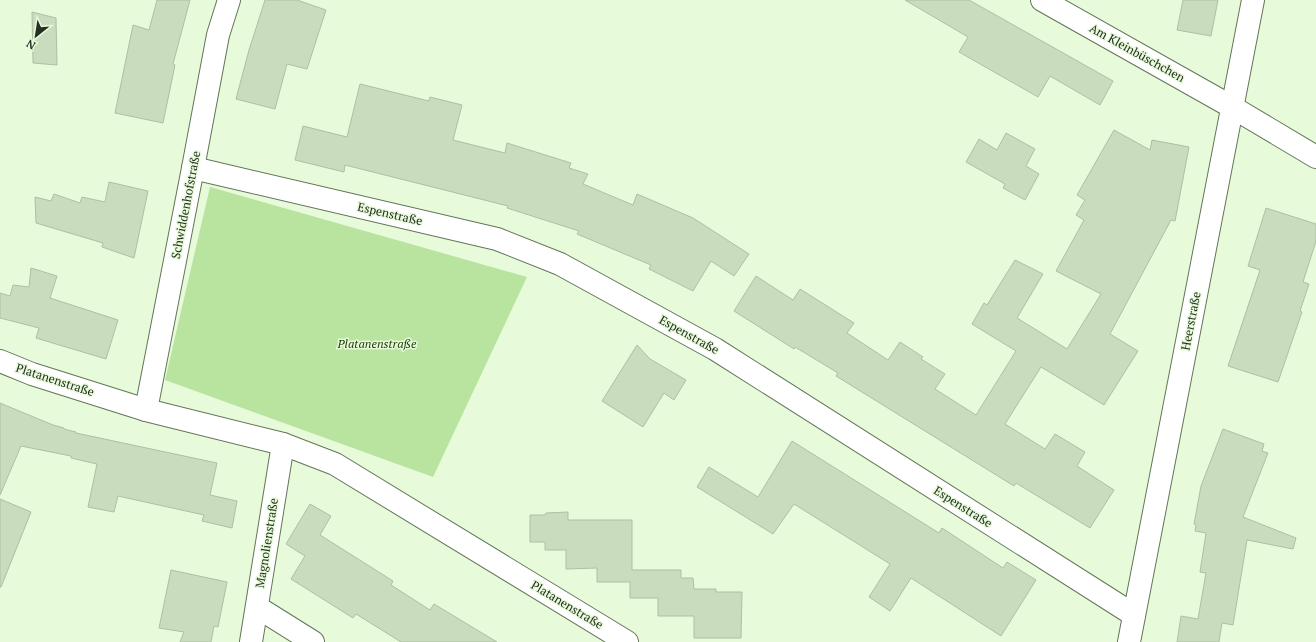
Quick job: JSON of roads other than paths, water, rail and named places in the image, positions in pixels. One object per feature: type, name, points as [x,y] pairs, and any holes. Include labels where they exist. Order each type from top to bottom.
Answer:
[{"type":"street","name":"Schwiddenhofstraße","points":[[146,410],[218,35],[229,0]]},
{"type":"street","name":"Am Kleinbüschchen","points":[[1042,0],[1316,156]]},
{"type":"street","name":"Heerstraße","points":[[1129,642],[1253,0]]},
{"type":"street","name":"Espenstraße","points":[[193,168],[497,239],[560,264],[715,349],[1134,615]]},
{"type":"street","name":"Platanenstraße","points":[[0,361],[32,374],[146,410],[283,444],[335,464],[627,642]]},
{"type":"street","name":"Magnolienstraße","points":[[251,642],[283,444]]},
{"type":"street","points":[[257,607],[313,642]]}]
